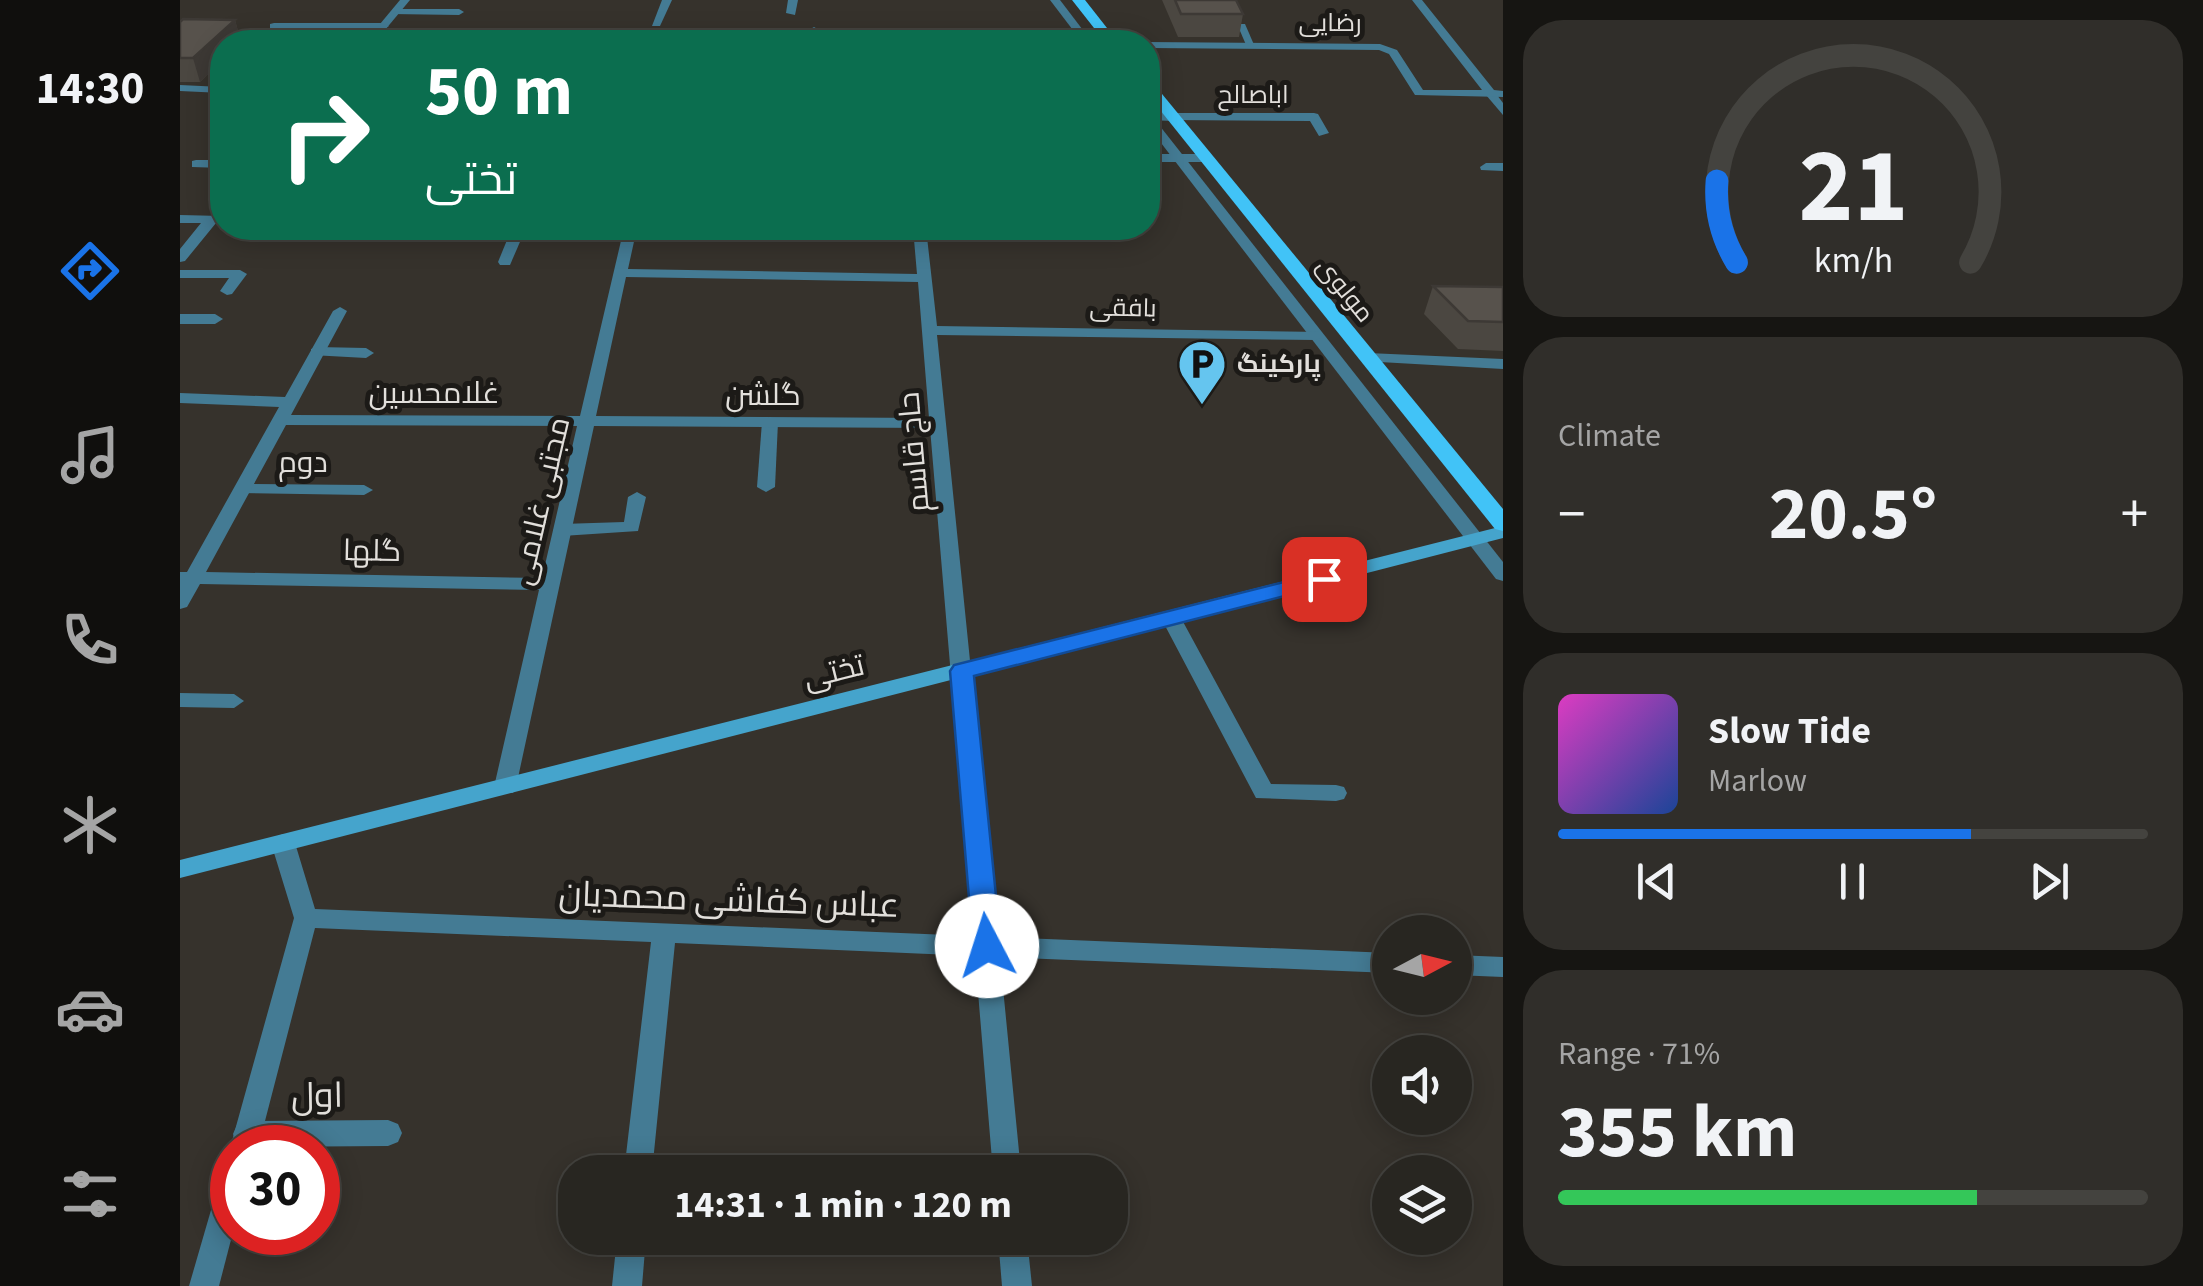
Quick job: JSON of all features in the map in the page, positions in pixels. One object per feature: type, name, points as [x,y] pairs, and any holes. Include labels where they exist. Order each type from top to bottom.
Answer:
[{"type":"main road","points":[[1078,0],[1102,30]]},
{"type":"main road","name":"مولوی","points":[[1160,101],[1503,524]]},
{"type":"main road","name":"تختی","points":[[180,870],[1503,532]]},
{"type":"street","points":[[380,30],[405,0]]},
{"type":"street","points":[[656,24],[667,0]]},
{"type":"street","points":[[1055,0],[1077,30]]},
{"type":"street","points":[[1417,0],[1496,94],[1503,111]]},
{"type":"street","points":[[396,12],[459,12]]},
{"type":"street","points":[[274,27],[384,26]]},
{"type":"street","points":[[1242,26],[1251,46]]},
{"type":"street","name":"رضایی","points":[[1160,45],[1380,47],[1393,52],[1419,93],[1496,94]]},
{"type":"street","points":[[180,88],[210,89]]},
{"type":"street","points":[[1160,118],[1173,117]]},
{"type":"street","name":"اباصالح","points":[[1173,117],[1314,117],[1323,133]]},
{"type":"street","points":[[1160,134],[1503,574]]},
{"type":"street","points":[[1160,158],[1206,158]]},
{"type":"street","points":[[196,164],[210,164]]},
{"type":"street","points":[[1486,167],[1503,167]]},
{"type":"street","points":[[199,182],[210,172]]},
{"type":"street","points":[[180,219],[210,219]]},
{"type":"street","points":[[180,258],[210,226]]},
{"type":"street","points":[[505,262],[514,240]]},
{"type":"street","name":"مجتبی غلامی","points":[[505,787],[627,240]]},
{"type":"street","name":"حاج قاسم","points":[[921,240],[1005,1155]]},
{"type":"street","points":[[620,273],[925,278]]},
{"type":"street","points":[[180,274],[240,274],[228,292]]},
{"type":"street","points":[[180,603],[187,578],[242,489],[340,310]]},
{"type":"street","points":[[180,319],[214,319]]},
{"type":"street","name":"بافقی","points":[[930,330],[1316,335]]},
{"type":"street","points":[[317,352],[366,353]]},
{"type":"street","points":[[1368,358],[1503,364]]},
{"type":"street","points":[[180,398],[290,402]]},
{"type":"street","name":"غلامحسین","points":[[280,420],[587,421]]},
{"type":"street","name":"گلشن","points":[[587,421],[939,424]]},
{"type":"street","points":[[766,487],[770,422]]},
{"type":"street","name":"دوم","points":[[242,489],[364,490]]},
{"type":"street","points":[[562,530],[632,527],[637,497]]},
{"type":"street","name":"گلها","points":[[187,578],[550,584]]},
{"type":"street","points":[[1171,618],[1264,792],[1336,794]]},
{"type":"street","points":[[180,700],[234,702]]},
{"type":"street","points":[[249,1125],[306,918],[284,843]]},
{"type":"street","name":"عباس کفاشی محمدیان","points":[[306,918],[1372,961]]},
{"type":"street","points":[[640,1155],[664,932]]},
{"type":"street","points":[[1472,966],[1503,967]]},
{"type":"street","name":"اول","points":[[340,1136],[388,1133]]},
{"type":"street","points":[[204,1286],[213,1255]]},
{"type":"street","points":[[626,1286],[630,1255]]},
{"type":"street","points":[[1014,1255],[1017,1286]]},
{"type":"building","points":[[1175,0],[1236,0],[1243,14],[1181,14]]},
{"type":"building","points":[[235,20],[224,30],[210,30],[210,43],[193,58],[180,58],[180,22]]},
{"type":"building","points":[[1433,286],[1503,287],[1503,322],[1468,321]]},
{"type":"place","name":"پارکینگ","points":[[1202,406]]},
{"type":"route","points":[[987,946],[962,671],[1324,579]]}]
